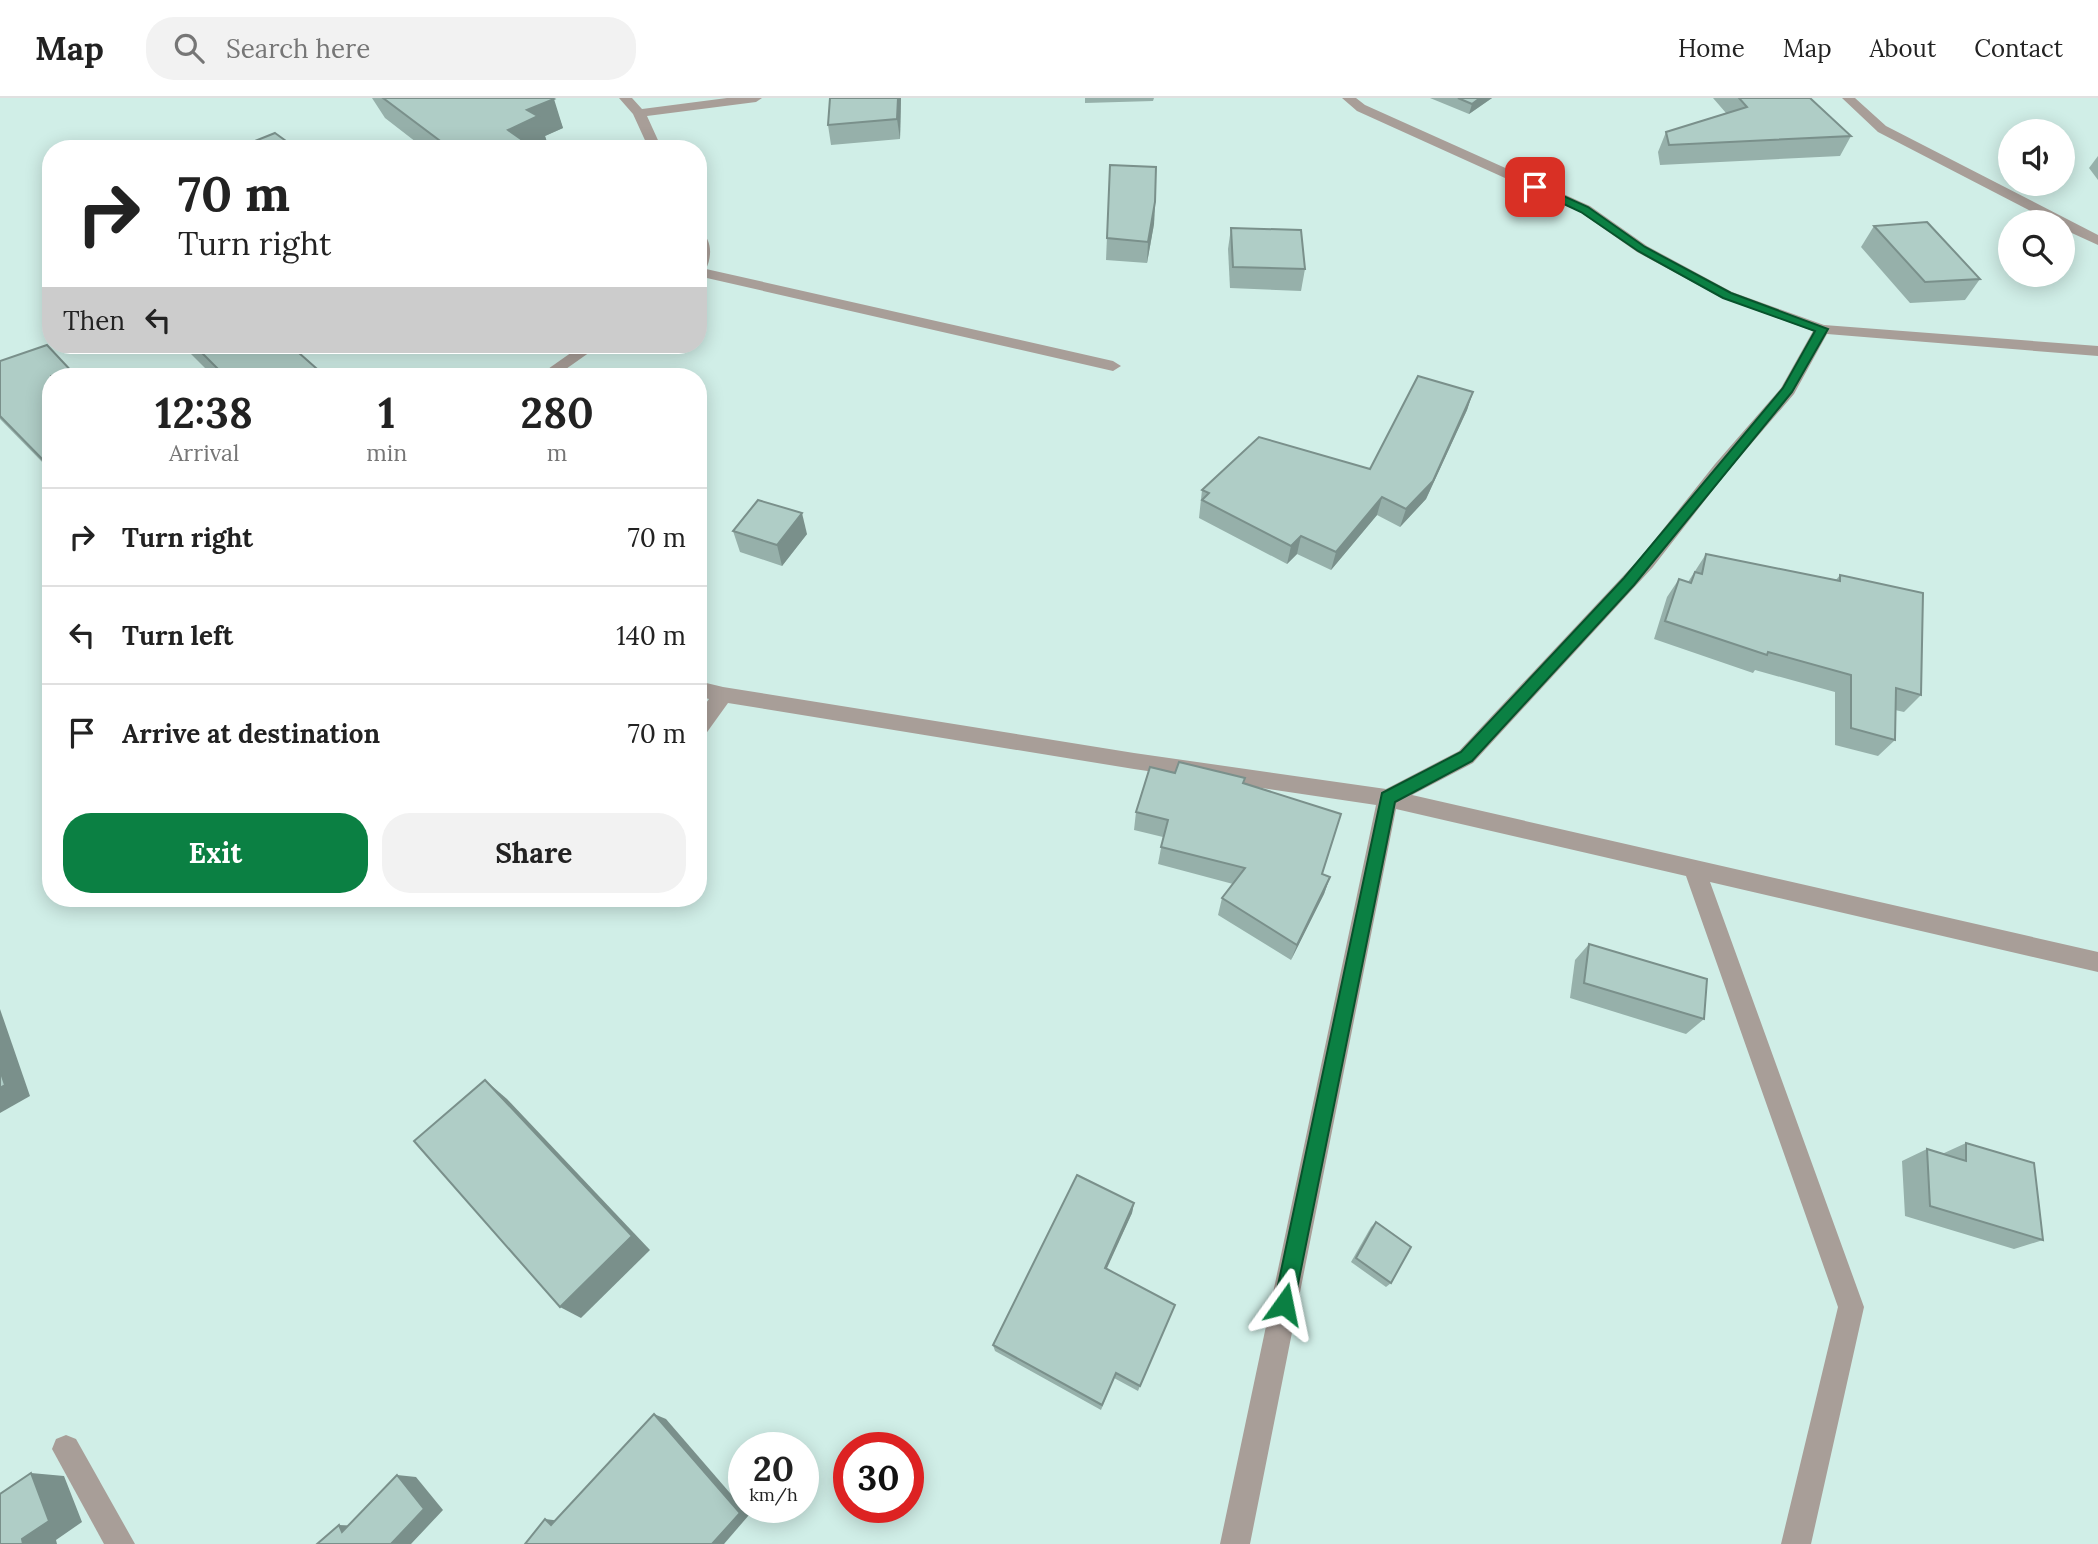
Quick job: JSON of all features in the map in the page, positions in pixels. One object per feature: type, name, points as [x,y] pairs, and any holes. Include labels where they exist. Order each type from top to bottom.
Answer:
[{"type":"street","points":[[625,98],[639,113],[652,140]]},
{"type":"street","points":[[639,113],[756,98]]},
{"type":"street","points":[[1348,98],[1361,108],[1585,209],[1642,249],[1727,295],[1822,329],[2098,351]]},
{"type":"street","points":[[1848,98],[1882,128],[2038,210]]},
{"type":"street","points":[[2075,229],[2098,241]]},
{"type":"street","points":[[707,273],[1112,366]]},
{"type":"street","points":[[1388,798],[1466,757],[1628,583],[1788,390],[1822,329]]},
{"type":"street","points":[[558,368],[579,354]]},
{"type":"street","points":[[707,691],[1134,761],[1388,798],[2098,962]]},
{"type":"street","points":[[707,717],[723,695]]},
{"type":"street","points":[[1236,1544],[1388,798]]},
{"type":"street","points":[[1696,870],[1852,1307],[1796,1544]]},
{"type":"street","points":[[66,1449],[120,1544]]},
{"type":"building","points":[[383,98],[554,99],[527,110],[538,116],[508,130],[522,140],[439,140]]},
{"type":"building","points":[[830,98],[898,98],[897,119],[828,125]]},
{"type":"building","points":[[1458,98],[1480,98],[1472,104]]},
{"type":"building","points":[[1739,98],[1810,98],[1851,136],[1669,145],[1666,132],[1747,107]]},
{"type":"building","points":[[275,133],[285,140],[258,140]]},
{"type":"building","points":[[1110,165],[1156,167],[1155,202],[1148,242],[1107,238]]},
{"type":"building","points":[[1927,222],[1980,279],[1925,282],[1874,226]]},
{"type":"building","points":[[1231,228],[1301,230],[1305,269],[1233,267]]},
{"type":"building","points":[[42,347],[42,354],[55,354],[69,368],[42,368],[42,459],[0,416],[0,361]]},
{"type":"building","points":[[203,354],[300,354],[316,368],[217,368]]},
{"type":"building","points":[[1418,376],[1473,392],[1433,481],[1406,509],[1382,497],[1336,552],[1301,536],[1291,546],[1202,500],[1209,493],[1202,490],[1259,437],[1370,469]]},
{"type":"building","points":[[758,500],[802,513],[777,545],[733,531]]},
{"type":"building","points":[[1706,554],[1840,581],[1840,575],[1923,593],[1921,695],[1896,688],[1895,740],[1851,728],[1851,675],[1768,652],[1767,655],[1665,621],[1679,579],[1691,583],[1695,572],[1702,574]]},
{"type":"building","points":[[1179,762],[1245,778],[1243,783],[1341,814],[1322,874],[1330,877],[1297,945],[1222,898],[1245,868],[1161,847],[1168,820],[1136,812],[1150,767],[1175,773]]},
{"type":"building","points":[[1589,944],[1707,979],[1704,1019],[1584,983]]},
{"type":"building","points":[[0,1070],[5,1085],[0,1088]]},
{"type":"building","points":[[485,1080],[632,1236],[560,1307],[414,1141]]},
{"type":"building","points":[[1966,1143],[2034,1163],[2043,1240],[1930,1206],[1927,1149],[1966,1161]]},
{"type":"building","points":[[1077,1175],[1134,1203],[1105,1268],[1175,1305],[1140,1386],[1116,1373],[1102,1405],[993,1345]]},
{"type":"building","points":[[1376,1222],[1411,1247],[1391,1283],[1356,1258]]},
{"type":"building","points":[[654,1414],[728,1499],[728,1523],[731,1523],[712,1544],[525,1544],[545,1519],[551,1525]]},
{"type":"building","points":[[31,1473],[49,1521],[22,1539],[23,1544],[0,1544],[0,1494]]},
{"type":"building","points":[[397,1475],[424,1509],[391,1544],[317,1544],[339,1525],[342,1532]]},
{"type":"route","points":[[1284,1304],[1388,798],[1466,757],[1629,582],[1788,390],[1822,329],[1727,295],[1642,249],[1585,209],[1535,187]]}]
